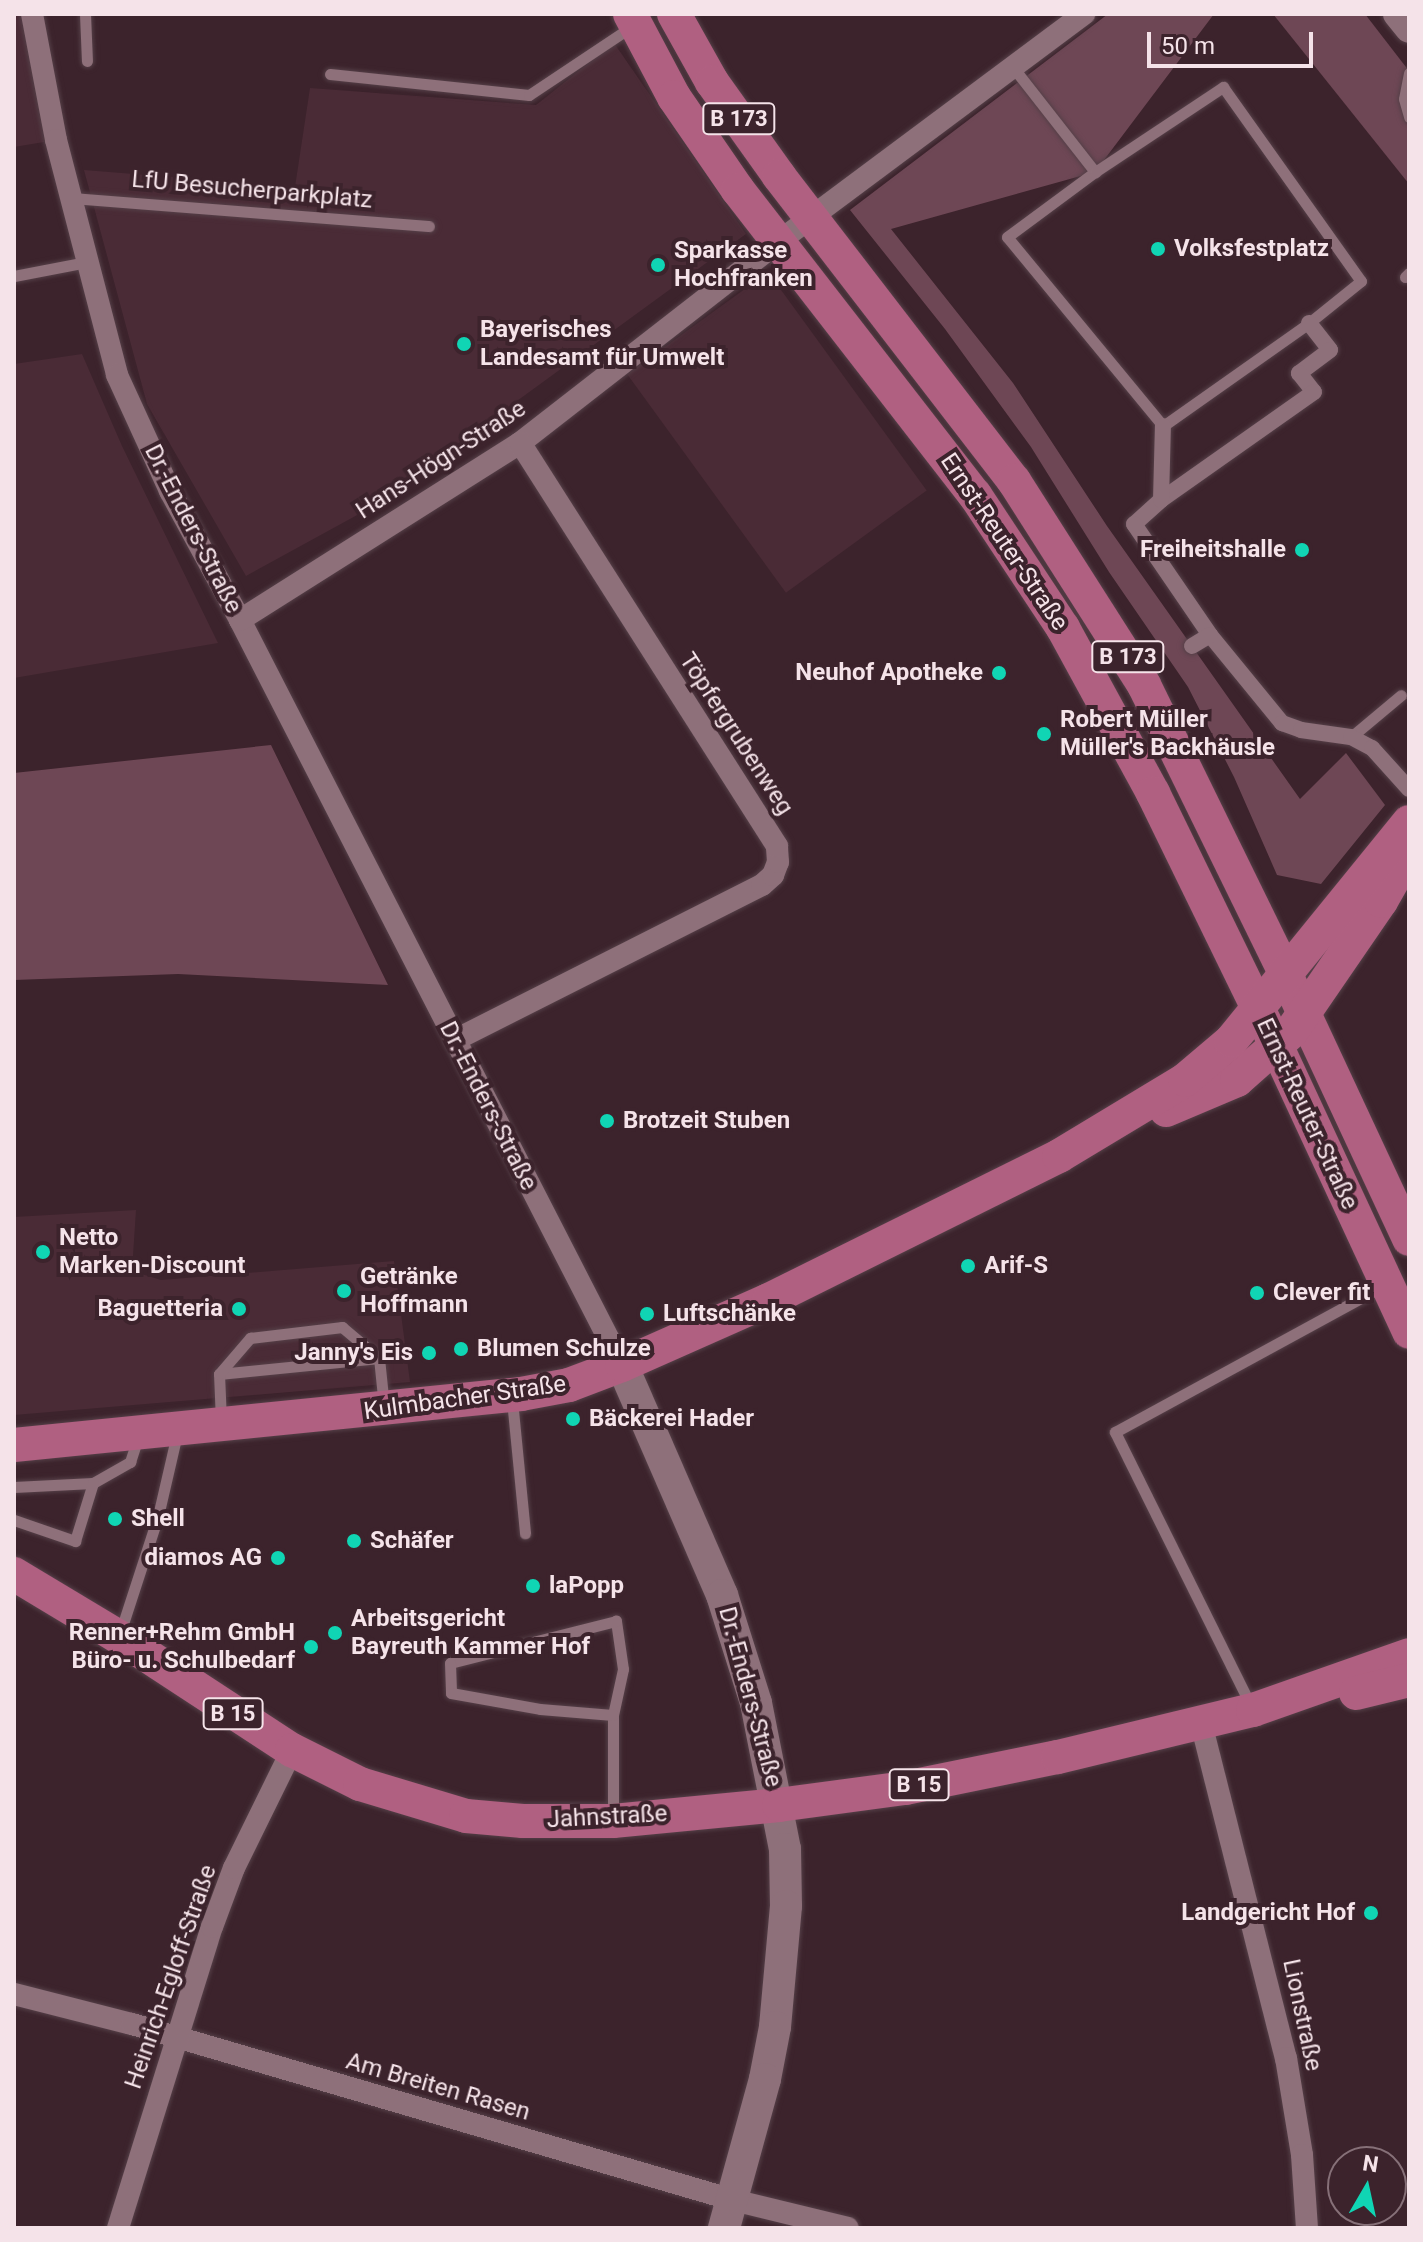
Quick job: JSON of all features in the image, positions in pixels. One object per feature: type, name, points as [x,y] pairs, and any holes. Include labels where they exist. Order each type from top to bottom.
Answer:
[{"type":"main road","name":"Ernst-Reuter-Straße","points":[[674,14],[712,82],[811,219],[1014,481],[1080,579],[1144,685],[1287,977],[1409,1239]]},
{"type":"main road","name":"Ernst-Reuter-Straße","points":[[632,19],[674,97],[778,242],[966,483],[1056,617],[1153,793],[1277,1047],[1409,1332]]},
{"type":"main road","name":"Kulmbacher Straße","points":[[1059,1156],[1185,1080],[1231,1041],[1287,977],[1409,822]]},
{"type":"main road","name":"Kulmbacher Straße","points":[[14,1445],[384,1411],[512,1395],[569,1385],[622,1365],[769,1300],[1059,1156],[1237,1080],[1277,1047],[1305,1015],[1409,852]]},
{"type":"main road","name":"Dr.-Enders-Straße","points":[[622,1365],[722,1595],[756,1703],[779,1805],[786,1906],[781,1981],[765,2079],[729,2214]]},
{"type":"main road","name":"Jahnstraße","points":[[19,1578],[119,1637],[292,1750],[360,1784],[466,1816],[523,1821],[613,1821],[779,1805],[905,1788],[1253,1710],[1409,1655]]},
{"type":"main road","name":"Jahnstraße","points":[[1253,1710],[1335,1698],[1409,1680]]},
{"type":"street","name":"Dr.-Enders-Straße","points":[[32,14],[70,198],[117,375],[170,491],[240,620],[622,1365]]},
{"type":"street","name":"Hans-Högn-Straße","points":[[240,620],[520,443],[778,242],[1084,14]]},
{"type":"street","points":[[1397,14],[1409,29]]},
{"type":"street","points":[[1309,323],[1332,352],[1299,373],[1314,392],[1161,500],[1134,524],[1210,635],[1282,723],[1301,730],[1351,737],[1372,748],[1409,789]]},
{"type":"street","points":[[1161,500],[1163,426]]},
{"type":"street","name":"Töpfergrubenweg","points":[[455,1040],[762,885],[773,875],[778,862],[777,846],[520,443]]},
{"type":"street","points":[[1192,646],[1210,635]]},
{"type":"street","name":"Lionstraße","points":[[1201,1723],[1286,2058],[1302,2155],[1307,2228]]},
{"type":"street","name":"Heinrich-Egloff-Straße","points":[[118,2228],[197,1969],[234,1868],[292,1750]]},
{"type":"street","name":"Am Breiten Rasen","points":[[14,1994],[176,2038],[729,2214],[848,2228]]},
{"type":"lane","points":[[85,14],[87,61]]},
{"type":"lane","points":[[330,74],[529,95],[612,37],[632,19]]},
{"type":"lane","points":[[1012,66],[1095,172]]},
{"type":"lane","points":[[1409,73],[1404,99],[1409,117]]},
{"type":"lane","points":[[1223,87],[1361,281],[1309,323],[1163,426],[1007,237],[1095,172],[1223,87]]},
{"type":"lane","name":"LfU Besucherparkplatz","points":[[70,198],[429,226]]},
{"type":"lane","points":[[14,276],[87,262]]},
{"type":"lane","points":[[1351,737],[1401,695]]},
{"type":"lane","points":[[1253,1710],[1115,1432],[1387,1283]]},
{"type":"lane","points":[[222,1426],[219,1374],[250,1338],[342,1327],[379,1358],[384,1411]]},
{"type":"lane","points":[[219,1374],[379,1358]]},
{"type":"lane","points":[[512,1395],[525,1533]]},
{"type":"lane","points":[[119,1637],[158,1516],[178,1430]]},
{"type":"lane","points":[[14,1487],[93,1483],[130,1462],[139,1433]]},
{"type":"lane","points":[[14,1520],[75,1541],[93,1483]]},
{"type":"lane","points":[[613,1715],[540,1709],[451,1693],[450,1663],[616,1621],[623,1669],[613,1715],[613,1821]]},
{"type":"shaded area","points":[[14,14],[32,14],[56,140],[14,147]]},
{"type":"shaded area","points":[[1108,14],[1214,14],[1095,172],[891,229],[1013,383],[1107,526],[1300,799],[1346,753],[1385,805],[1321,884],[1277,875],[1234,777],[1188,687],[1109,572],[1031,447],[945,329],[850,210]]},
{"type":"shaded area","points":[[1273,14],[1365,14],[1409,71],[1409,184]]},
{"type":"shaded area","points":[[614,43],[746,234],[370,508],[246,576],[147,404],[84,170],[295,187],[310,88],[536,105]]},
{"type":"shaded area","points":[[768,272],[927,490],[786,593],[627,374]]},
{"type":"shaded area","points":[[82,354],[122,446],[218,643],[14,678],[14,364]]},
{"type":"shaded area","points":[[271,745],[388,985],[178,974],[14,980],[14,773]]},
{"type":"shaded area","points":[[136,1210],[132,1271],[161,1280],[394,1261],[410,1382],[14,1415],[14,1217]]},
{"type":"place","name":"Volksfestplatz","points":[[1158,249]]},
{"type":"place","name":"Sparkasse Hochfranken","points":[[658,265]]},
{"type":"place","name":"Bayerisches Landesamt für Umwelt","points":[[464,344]]},
{"type":"place","name":"Freiheitshalle","points":[[1302,550]]},
{"type":"place","name":"Neuhof Apotheke","points":[[999,673]]},
{"type":"place","name":"Robert Müller Müller's Backhäusle","points":[[1044,734]]},
{"type":"place","name":"Brotzeit Stuben","points":[[607,1121]]},
{"type":"place","name":"Netto Marken-Discount","points":[[43,1252]]},
{"type":"place","name":"Arif-S","points":[[968,1266]]},
{"type":"place","name":"Getränke Hoffmann","points":[[344,1291]]},
{"type":"place","name":"Clever fit","points":[[1257,1293]]},
{"type":"place","name":"Baguetteria","points":[[239,1309]]},
{"type":"place","name":"Luftschänke","points":[[647,1314]]},
{"type":"place","name":"Blumen Schulze","points":[[461,1349]]},
{"type":"place","name":"Janny's Eis","points":[[429,1353]]},
{"type":"place","name":"Bäckerei Hader","points":[[573,1419]]},
{"type":"place","name":"Shell","points":[[115,1519]]},
{"type":"place","name":"Schäfer","points":[[354,1541]]},
{"type":"place","name":"diamos AG","points":[[278,1558]]},
{"type":"place","name":"laPopp","points":[[533,1586]]},
{"type":"place","name":"Arbeitsgericht Bayreuth Kammer Hof","points":[[335,1633]]},
{"type":"place","name":"Renner+Rehm GmbH Büro- u. Schulbedarf","points":[[311,1647]]},
{"type":"place","name":"Landgericht Hof","points":[[1371,1913]]}]
